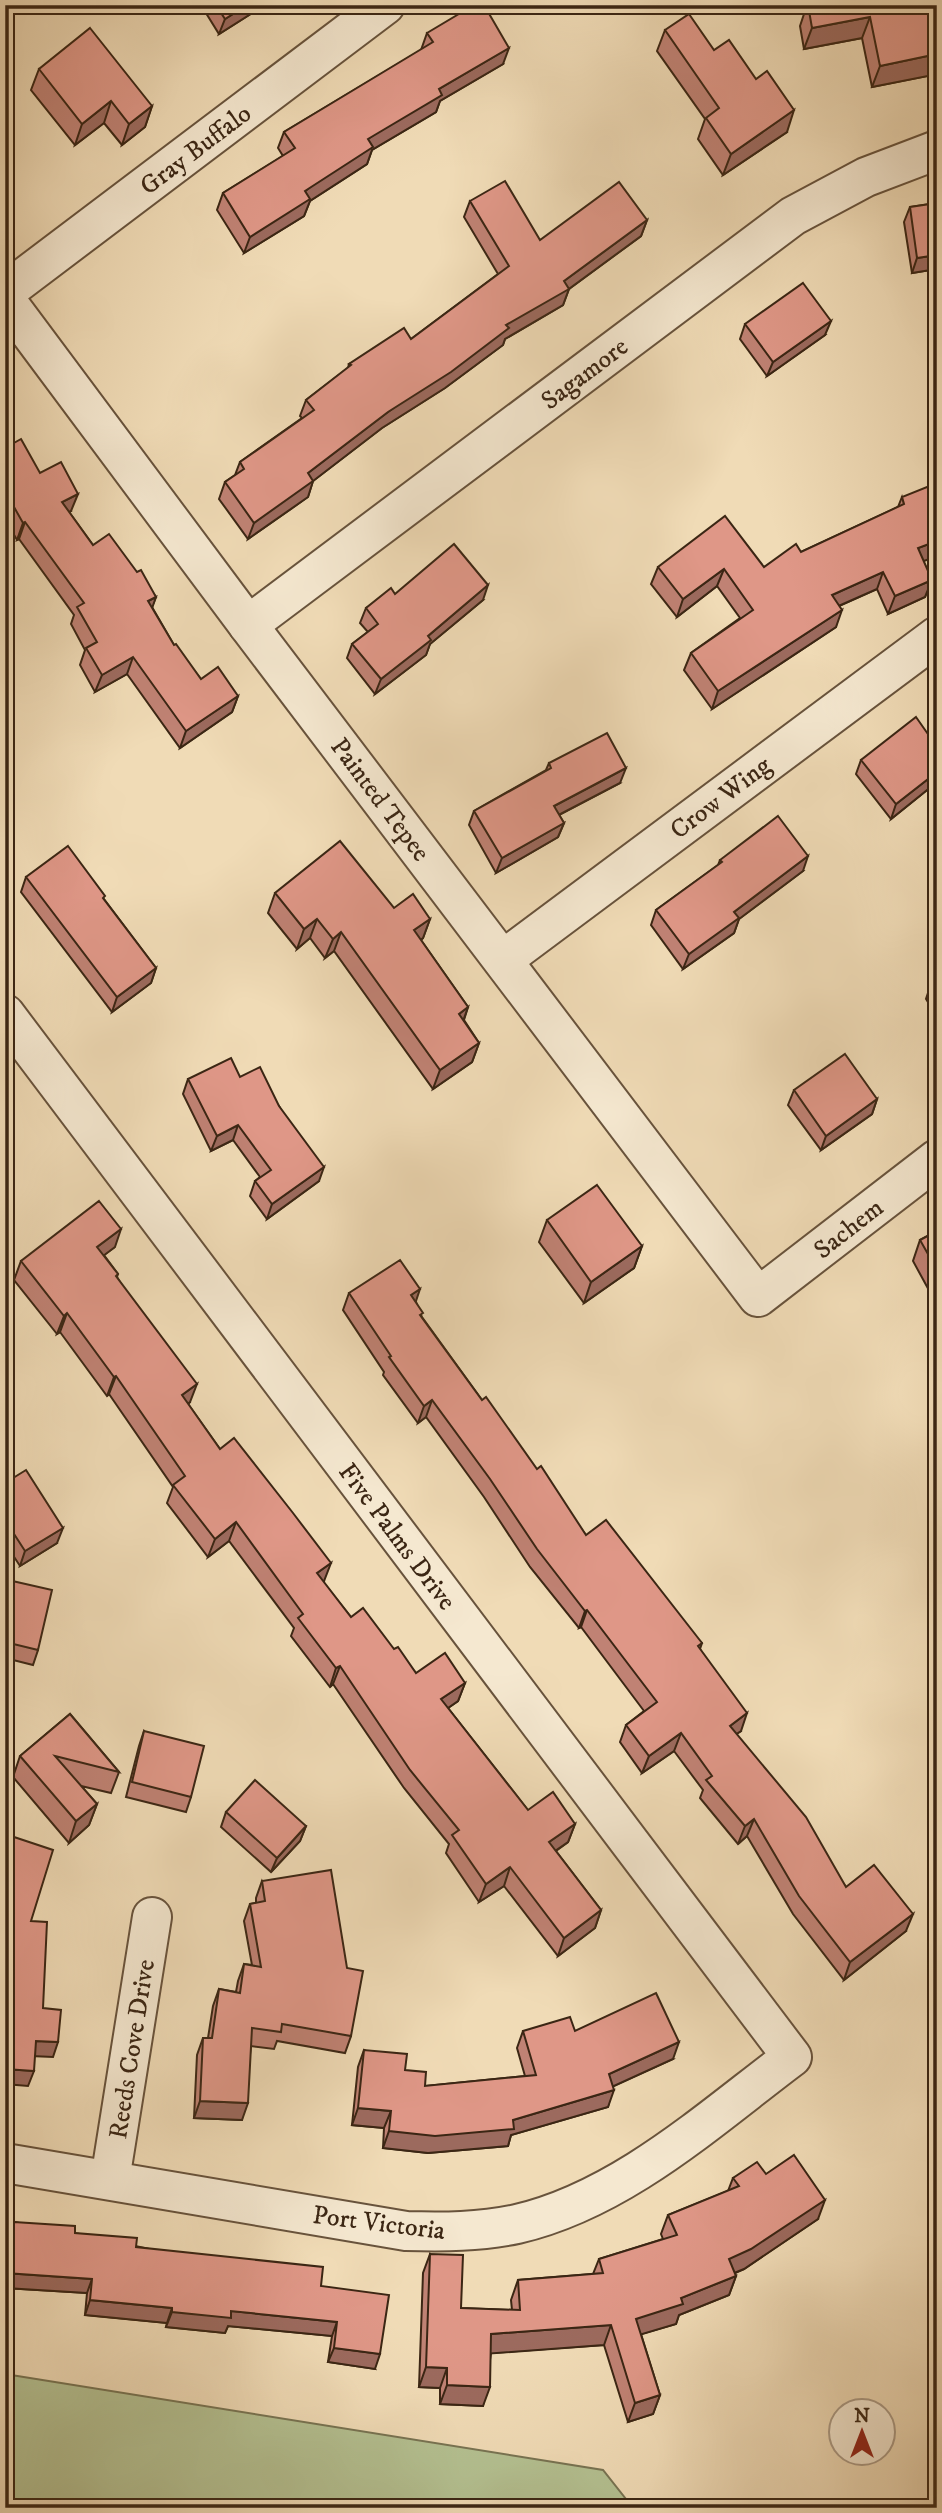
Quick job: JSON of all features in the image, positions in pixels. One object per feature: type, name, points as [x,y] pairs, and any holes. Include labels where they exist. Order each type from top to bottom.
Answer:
[{"type":"street","name":"Gray Buffalo","points":[[5,292],[385,5]]},
{"type":"street","name":"Sagamore","points":[[248,625],[793,216],[866,177],[937,150]]},
{"type":"street","name":"Painted Tepee","points":[[5,299],[248,625],[758,1297]]},
{"type":"street","name":"Crow Wing","points":[[503,959],[937,636]]},
{"type":"street","name":"Five Palms Drive","points":[[5,1014],[263,1352],[365,1492],[792,2057]]},
{"type":"street","name":"Sachem","points":[[758,1297],[937,1159]]},
{"type":"street","name":"Reeds Cove Drive","points":[[110,2180],[152,1917]]},
{"type":"street","name":"Port Victoria","points":[[5,2163],[406,2231],[480,2230],[552,2214],[619,2184],[792,2057]]},
{"type":"green space","points":[[5,2374],[603,2470],[633,2508],[5,2508]]},
{"type":"building","points":[[216,5],[247,5],[225,19]]},
{"type":"building","points":[[474,5],[484,5],[509,48],[439,89],[442,95],[368,139],[373,147],[305,191],[310,199],[250,237],[223,193],[295,148],[284,132],[433,42],[427,33]]},
{"type":"building","points":[[808,5],[931,5],[937,35],[937,54],[880,66],[870,17],[812,28]]},
{"type":"building","points":[[689,14],[714,50],[729,40],[756,79],[767,71],[794,110],[731,154],[706,118],[719,108],[665,30]]},
{"type":"building","points":[[90,28],[152,106],[129,124],[111,101],[82,124],[39,69]]},
{"type":"building","points":[[505,181],[540,240],[619,182],[647,220],[564,281],[569,289],[506,325],[509,328],[451,372],[388,412],[308,473],[313,481],[254,523],[225,482],[244,469],[240,462],[314,410],[306,400],[351,365],[349,364],[404,328],[411,339],[509,266],[470,201]]},
{"type":"building","points":[[937,203],[937,255],[917,258],[910,207]]},
{"type":"building","points":[[803,283],[831,321],[773,362],[745,324]]},
{"type":"building","points":[[21,439],[40,473],[61,462],[78,494],[62,502],[93,545],[109,534],[137,572],[141,570],[156,597],[148,601],[174,645],[176,644],[201,679],[218,667],[238,696],[186,731],[133,657],[102,675],[86,648],[97,642],[77,607],[84,603],[25,522],[23,523],[5,491],[5,448]]},
{"type":"building","points":[[937,483],[937,541],[918,548],[932,580],[895,596],[883,572],[832,595],[842,610],[718,691],[691,653],[753,610],[724,569],[683,599],[658,567],[725,516],[764,567],[796,544],[801,552],[904,504],[902,497]]},
{"type":"building","points":[[454,544],[488,585],[428,636],[431,640],[381,679],[352,644],[378,624],[366,608],[391,588],[395,594]]},
{"type":"building","points":[[916,717],[937,747],[937,772],[896,804],[861,760]]},
{"type":"building","points":[[607,733],[626,768],[554,806],[564,823],[502,858],[474,811],[551,768],[549,763]]},
{"type":"building","points":[[778,816],[808,856],[734,912],[739,918],[689,954],[656,910],[722,862],[720,860]]},
{"type":"building","points":[[340,841],[394,908],[413,894],[430,919],[414,930],[468,1007],[459,1014],[479,1043],[440,1070],[341,932],[333,939],[317,919],[304,929],[275,893]]},
{"type":"building","points":[[68,846],[156,968],[117,997],[26,877]]},
{"type":"building","points":[[937,981],[937,993],[931,984]]},
{"type":"building","points":[[845,1054],[877,1099],[826,1136],[794,1090]]},
{"type":"building","points":[[231,1058],[240,1077],[260,1067],[279,1106],[324,1167],[272,1204],[255,1181],[271,1170],[238,1125],[217,1136],[188,1079]]},
{"type":"building","points":[[597,1185],[642,1246],[591,1282],[547,1220]]},
{"type":"building","points":[[99,1201],[121,1229],[97,1247],[197,1384],[182,1395],[220,1449],[234,1438],[293,1513],[331,1563],[317,1573],[351,1617],[363,1608],[394,1649],[398,1647],[416,1673],[445,1653],[465,1683],[441,1699],[528,1810],[553,1792],[575,1824],[549,1842],[601,1910],[564,1938],[510,1867],[486,1884],[452,1835],[459,1830],[410,1770],[340,1666],[336,1668],[298,1618],[303,1614],[236,1522],[215,1539],[173,1485],[185,1476],[116,1376],[114,1377],[67,1313],[64,1316],[21,1261]]},
{"type":"building","points":[[937,1231],[937,1270],[920,1240]]},
{"type":"building","points":[[400,1260],[420,1289],[411,1295],[423,1313],[420,1315],[482,1400],[486,1397],[537,1469],[541,1466],[586,1535],[606,1520],[702,1643],[698,1646],[747,1713],[730,1726],[806,1817],[846,1887],[874,1865],[913,1914],[850,1962],[799,1896],[754,1819],[745,1826],[706,1780],[712,1776],[681,1733],[649,1756],[626,1725],[657,1702],[537,1549],[432,1400],[424,1406],[389,1357],[391,1356],[349,1293]]},
{"type":"building","points":[[26,1470],[63,1528],[25,1551],[5,1520],[5,1483]]},
{"type":"building","points":[[8,1580],[52,1590],[38,1650],[5,1642],[5,1591]]},
{"type":"building","points":[[70,1714],[119,1772],[55,1756],[97,1804],[76,1821],[20,1756]]},
{"type":"building","points":[[144,1731],[204,1746],[191,1797],[132,1782]]},
{"type":"building","points":[[255,1780],[306,1826],[277,1858],[226,1812]]},
{"type":"building","points":[[5,1834],[53,1850],[31,1921],[47,1922],[43,2008],[61,2010],[58,2042],[36,2041],[34,2071],[5,2069]]},
{"type":"building","points":[[331,1870],[347,1968],[363,1971],[351,2036],[282,2024],[281,2032],[252,2028],[248,2103],[200,2101],[203,2038],[212,2038],[219,1989],[240,1993],[244,1964],[261,1967],[250,1904],[265,1901],[262,1881]]},
{"type":"building","points":[[656,1993],[679,2042],[609,2074],[614,2090],[513,2120],[514,2129],[435,2136],[389,2131],[391,2111],[358,2108],[364,2050],[407,2054],[405,2070],[426,2072],[425,2086],[536,2075],[523,2031],[570,2017],[575,2031]]},
{"type":"building","points":[[794,2155],[825,2200],[751,2249],[729,2259],[736,2276],[681,2298],[683,2304],[636,2319],[660,2395],[635,2403],[611,2325],[491,2334],[490,2387],[447,2385],[447,2368],[426,2367],[430,2254],[463,2255],[461,2308],[520,2310],[518,2280],[603,2273],[599,2259],[677,2235],[668,2215],[739,2186],[733,2178],[757,2162],[766,2174]]},
{"type":"building","points":[[14,2222],[75,2226],[75,2233],[137,2238],[136,2247],[323,2267],[321,2286],[389,2295],[380,2354],[334,2348],[337,2322],[231,2311],[231,2318],[172,2312],[172,2308],[90,2300],[92,2279],[5,2273],[5,2238],[13,2239]]}]
